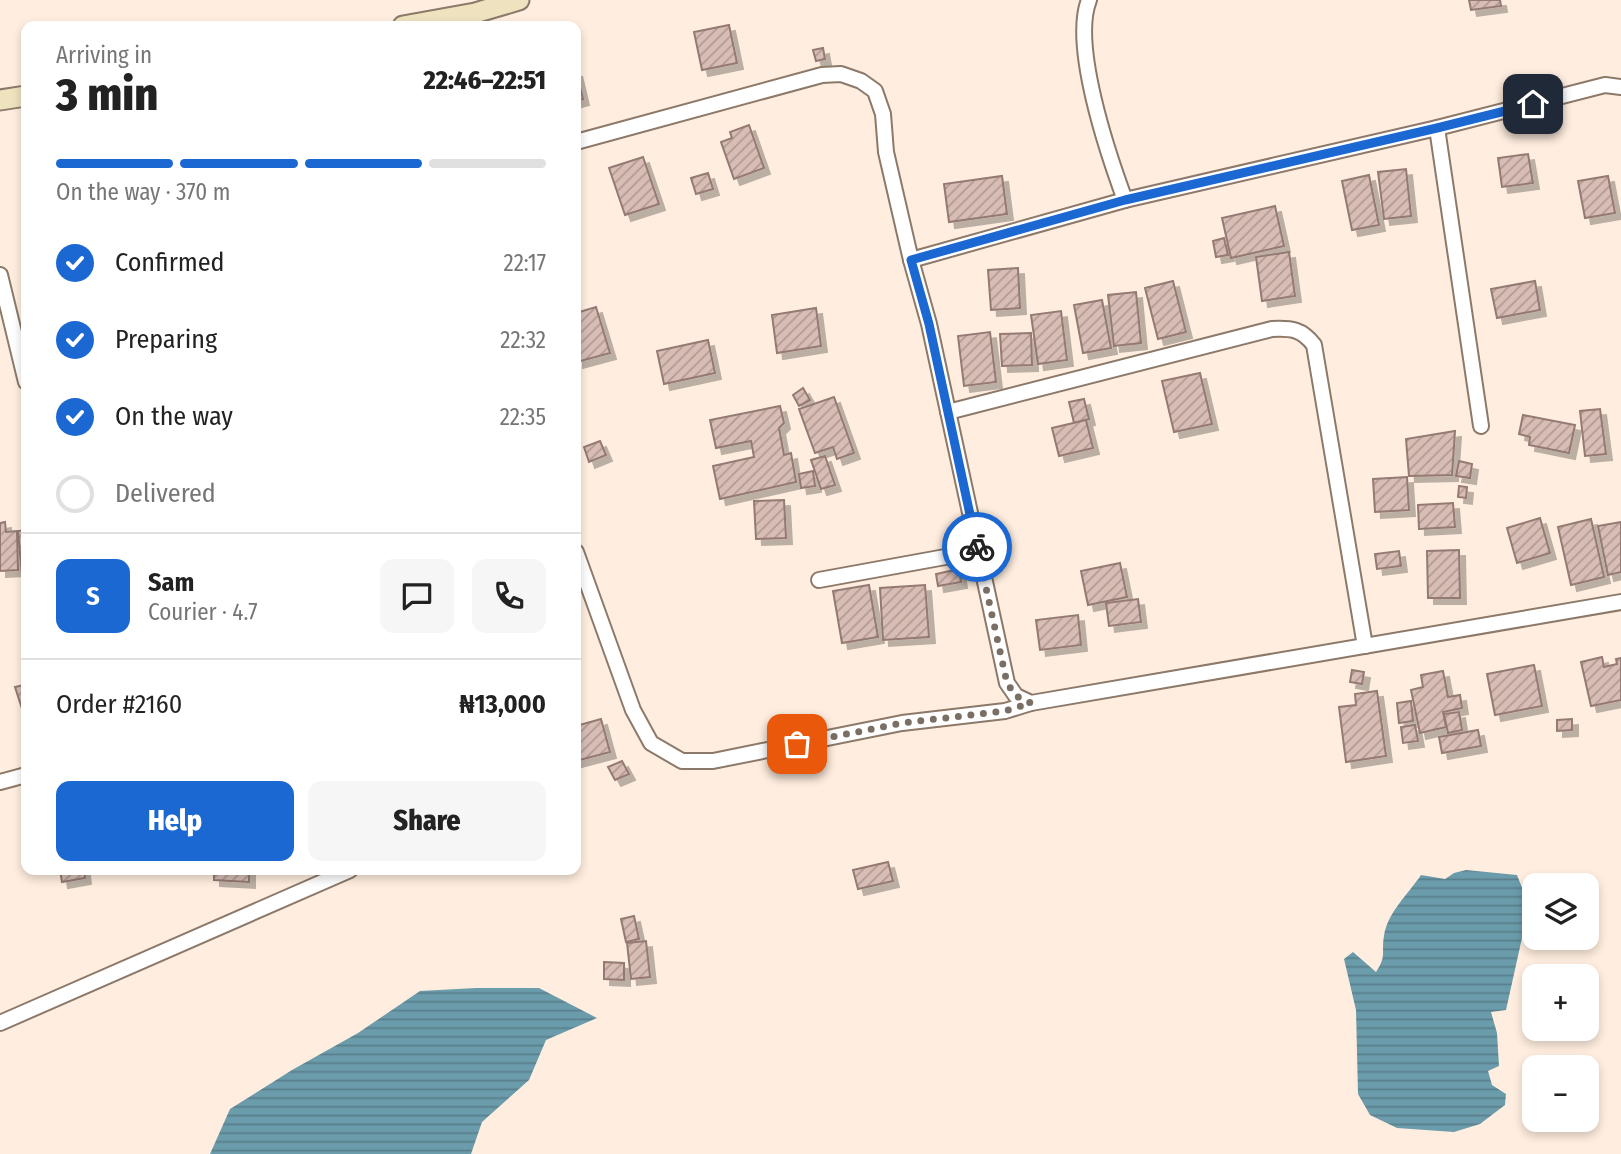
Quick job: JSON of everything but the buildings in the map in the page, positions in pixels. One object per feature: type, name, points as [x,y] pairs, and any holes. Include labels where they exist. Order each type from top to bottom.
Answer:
[{"type":"main road","points":[[431,21],[475,13],[519,0]]},
{"type":"main road","points":[[0,100],[21,97]]},
{"type":"street","points":[[1089,0],[1084,11],[1083,28],[1094,100],[1105,144],[1125,200]]},
{"type":"street","points":[[581,141],[822,75],[841,74],[861,81],[875,91],[883,114],[886,152],[929,324],[1007,683],[1016,696],[1031,703]]},
{"type":"street","points":[[911,260],[1125,200],[1437,128],[1605,85],[1621,87]]},
{"type":"street","points":[[1437,128],[1481,426]]},
{"type":"street","points":[[0,275],[21,361]]},
{"type":"street","points":[[948,412],[1272,329],[1290,328],[1305,333],[1314,345],[1365,646]]},
{"type":"street","points":[[819,580],[978,551]]},
{"type":"street","points":[[581,566],[633,710],[651,743],[682,761],[713,761],[902,723],[1005,711],[1031,703],[1621,602]]},
{"type":"street","points":[[0,782],[21,776]]},
{"type":"street","points":[[0,1023],[339,875]]},
{"type":"water","points":[[1466,870],[1517,875],[1522,888],[1522,938],[1506,1010],[1491,1012],[1497,1033],[1499,1066],[1488,1071],[1492,1085],[1506,1094],[1505,1105],[1480,1124],[1454,1132],[1397,1128],[1370,1115],[1358,1094],[1356,1010],[1344,959],[1353,952],[1376,972],[1383,958],[1384,936],[1389,919],[1421,875],[1445,879]]},
{"type":"water","points":[[539,988],[597,1018],[546,1040],[529,1080],[482,1122],[471,1154],[210,1154],[230,1109],[292,1070],[358,1033],[420,991]]},
{"type":"way so far","points":[[797,744],[902,723],[1005,711],[1031,703],[1016,696],[1007,683],[977,547]]},
{"type":"route","points":[[977,547],[929,324],[911,260],[1125,200],[1533,104]]}]
